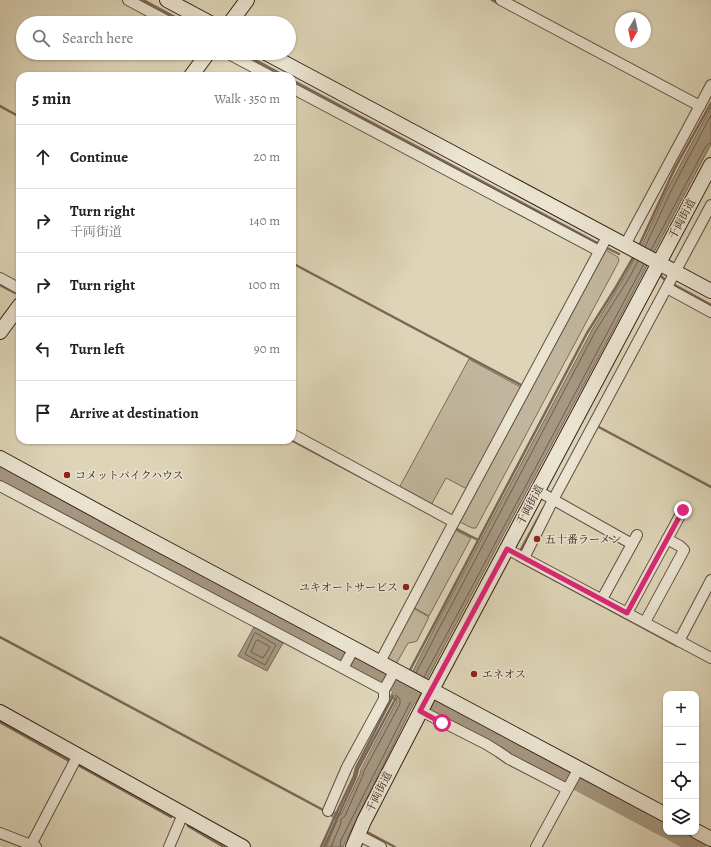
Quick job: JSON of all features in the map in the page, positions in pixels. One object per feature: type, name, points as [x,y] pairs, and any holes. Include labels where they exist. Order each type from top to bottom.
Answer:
[{"type":"street","points":[[128,0],[158,16]]},
{"type":"street","points":[[167,0],[197,16]]},
{"type":"street","points":[[235,16],[247,0]]},
{"type":"street","points":[[501,0],[700,106]]},
{"type":"street","points":[[194,72],[203,60]]},
{"type":"street","points":[[240,60],[263,72]]},
{"type":"street","points":[[278,60],[603,244]]},
{"type":"street","points":[[630,247],[711,85]]},
{"type":"street","points":[[296,90],[603,244],[630,247],[656,261],[671,281],[711,312]]},
{"type":"street","name":"千両街道","points":[[356,841],[420,711],[428,687],[507,549],[548,497],[656,261],[711,165]]},
{"type":"street","points":[[524,558],[548,497],[594,424],[711,205]]},
{"type":"street","points":[[380,662],[603,244]]},
{"type":"street","points":[[0,278],[16,286]]},
{"type":"street","points":[[671,281],[711,291]]},
{"type":"street","points":[[0,332],[16,310]]},
{"type":"street","points":[[296,436],[453,525]]},
{"type":"street","points":[[0,458],[352,651],[380,662],[392,679]]},
{"type":"street","points":[[0,486],[344,666],[428,687],[573,779]]},
{"type":"street","points":[[548,497],[634,540],[602,599]]},
{"type":"street","points":[[627,613],[683,510]]},
{"type":"street","points":[[645,622],[684,550],[667,539]]},
{"type":"street","points":[[507,549],[711,658]]},
{"type":"street","points":[[679,641],[711,580]]},
{"type":"street","points":[[344,666],[352,651]]},
{"type":"street","points":[[328,811],[347,767],[384,699],[392,679]]},
{"type":"street","points":[[420,711],[486,744],[509,759],[573,779],[663,814]]},
{"type":"street","points":[[0,712],[75,760],[183,814],[243,847]]},
{"type":"street","points":[[0,833],[33,846],[75,760]]},
{"type":"street","points":[[536,847],[573,779]]},
{"type":"street","points":[[169,847],[183,814]]},
{"type":"street","points":[[699,833],[711,839]]},
{"type":"street","points":[[356,841],[381,847]]},
{"type":"shaded area","points":[[606,250],[618,257],[619,261],[476,528],[472,528],[460,522]]},
{"type":"shaded area","points":[[469,359],[522,388],[467,489],[446,478],[431,505],[399,488]]},
{"type":"shaded area","points":[[455,530],[471,538],[429,616],[413,607]]},
{"type":"shaded area","points":[[413,608],[429,617],[417,641],[408,643],[396,664],[387,659]]},
{"type":"water","points":[[711,107],[711,144],[410,711],[343,847],[326,847],[337,821],[330,813],[335,812],[341,815],[360,774],[360,770],[397,701],[390,697],[399,681],[413,671],[592,330],[642,245],[667,190]]},
{"type":"water","points":[[254,627],[283,643],[267,671],[238,656]]},
{"type":"pier","points":[[390,698],[396,701],[343,806],[359,769],[394,702],[389,699]]},
{"type":"waterway","points":[[143,0],[173,16]]},
{"type":"waterway","points":[[492,0],[499,4]]},
{"type":"waterway","points":[[255,60],[278,72]]},
{"type":"waterway","points":[[296,82],[601,245]]},
{"type":"waterway","points":[[638,248],[675,168],[711,103]]},
{"type":"waterway","points":[[0,106],[16,115]]},
{"type":"waterway","points":[[605,247],[619,254]]},
{"type":"waterway","points":[[409,672],[587,333],[634,256]]},
{"type":"waterway","points":[[296,265],[523,386]]},
{"type":"waterway","points":[[661,276],[666,281]]},
{"type":"waterway","points":[[671,283],[711,305]]},
{"type":"waterway","points":[[0,285],[15,293]]},
{"type":"waterway","points":[[595,425],[711,487]]},
{"type":"waterway","points":[[296,443],[391,493]]},
{"type":"waterway","points":[[0,474],[420,698]]},
{"type":"waterway","points":[[520,551],[544,507]]},
{"type":"waterway","points":[[453,527],[478,540]]},
{"type":"waterway","points":[[518,558],[517,560],[677,646]]},
{"type":"waterway","points":[[0,637],[325,811]]},
{"type":"waterway","points":[[321,847],[354,776],[356,768],[393,696]]},
{"type":"waterway","points":[[324,847],[356,777],[358,769],[396,698]]},
{"type":"waterway","points":[[432,705],[663,828]]},
{"type":"waterway","points":[[0,722],[71,762]]},
{"type":"waterway","points":[[76,764],[171,817]]},
{"type":"waterway","points":[[188,826],[224,847]]},
{"type":"waterway","points":[[367,832],[395,847]]},
{"type":"waterway","points":[[676,835],[698,847]]},
{"type":"place","name":"コメットバイクハウス","points":[[67,475]]},
{"type":"place","name":"五十番ラーメン","points":[[537,539]]},
{"type":"place","name":"ユキオートサービス","points":[[406,587]]},
{"type":"place","name":"エネオス","points":[[474,674]]},
{"type":"route","points":[[442,723],[420,711],[507,549],[627,613],[683,510]]}]
